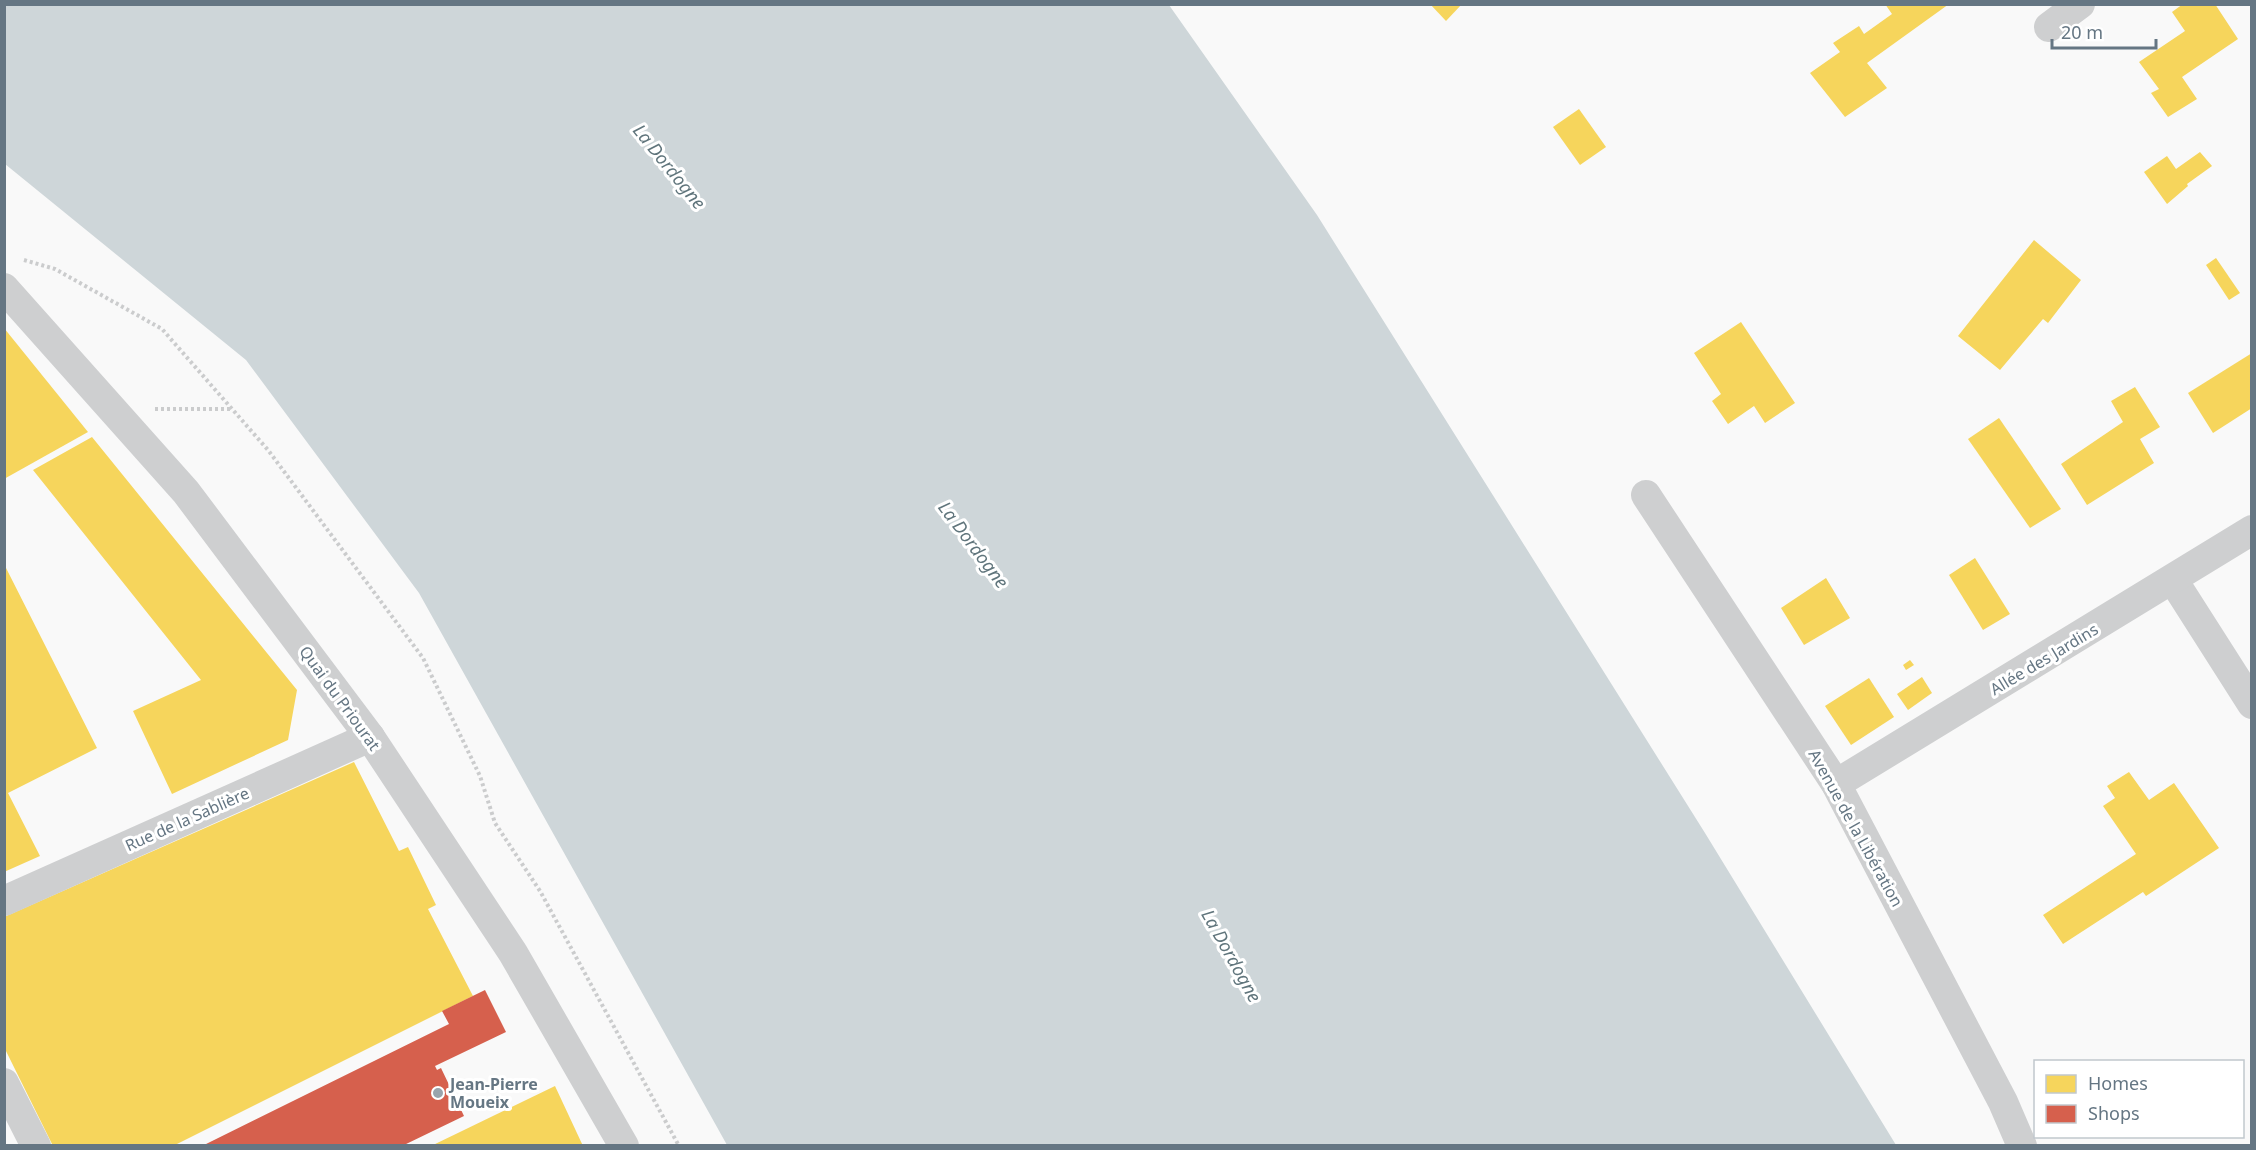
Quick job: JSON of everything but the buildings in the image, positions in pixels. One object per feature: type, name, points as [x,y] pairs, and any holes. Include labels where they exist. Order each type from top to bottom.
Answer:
[{"type":"street","points":[[2049,27],[2080,4]]},
{"type":"street","name":"Quai du Priourat","points":[[4,288],[186,492],[370,736],[513,953],[624,1146]]},
{"type":"street","name":"Avenue de la Libération","points":[[1646,495],[1836,784],[2003,1102],[2022,1146]]},
{"type":"street","name":"Allée des Jardins","points":[[1836,784],[2252,530]]},
{"type":"street","points":[[2173,580],[2252,704]]},
{"type":"street","name":"Rue de la Sablière","points":[[4,901],[370,736]]},
{"type":"street","points":[[4,1083],[36,1146]]},
{"type":"path","points":[[17,258],[55,269],[162,330],[268,450],[423,658],[480,776],[495,823],[540,891],[678,1146]]},
{"type":"path","points":[[112,409],[232,409]]},
{"type":"water","name":"La Dordogne","points":[[4,5],[1169,5],[1317,215],[1705,833],[1896,1145],[727,1145],[419,593],[246,360],[5,164]]},
{"type":"place","name":"Jean-Pierre Moueix","points":[[438,1093]]}]
